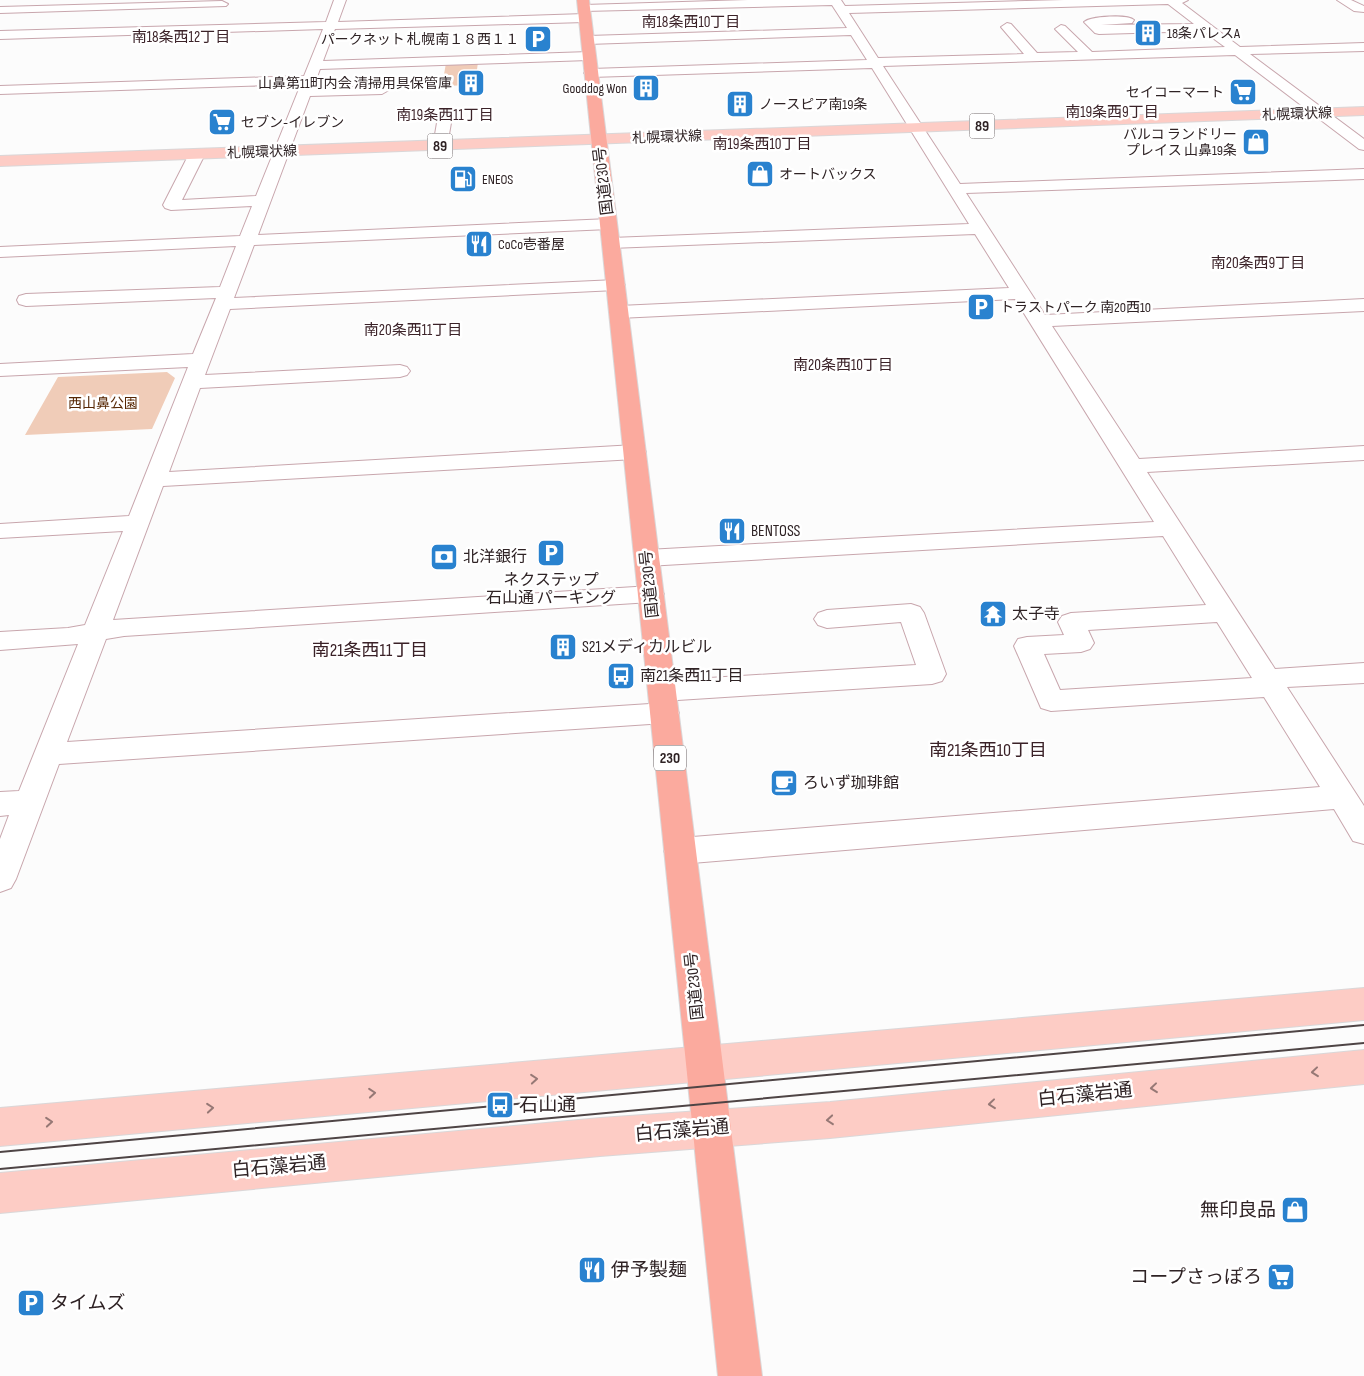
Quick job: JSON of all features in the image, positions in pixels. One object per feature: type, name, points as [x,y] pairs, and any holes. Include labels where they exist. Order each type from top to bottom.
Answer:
[{"type":"highway","name":"国道230号","points":[[584,9],[710,1128],[740,1376]]},
{"type":"main road","name":"札幌環状線","points":[[0,161],[1364,112]]},
{"type":"main road","points":[[0,1127],[1364,1004]]},
{"type":"main road","name":"白石藻岩通","points":[[0,1193],[710,1128],[830,1120],[1364,1067]]},
{"type":"street","points":[[0,5],[5,0]]},
{"type":"street","points":[[1171,0],[1364,146]]},
{"type":"street","points":[[0,10],[217,13],[330,26],[446,22],[584,9],[1182,0]]},
{"type":"street","points":[[1343,0],[1358,9],[1364,9]]},
{"type":"street","points":[[0,879],[338,4],[355,7]]},
{"type":"street","points":[[838,4],[1364,832]]},
{"type":"street","points":[[0,35],[217,13]]},
{"type":"street","points":[[1194,18],[1090,22],[1099,30],[1206,27]]},
{"type":"street","points":[[443,36],[446,22]]},
{"type":"street","points":[[1006,27],[1034,57]]},
{"type":"street","points":[[1061,29],[1088,55]]},
{"type":"street","points":[[588,40],[855,31]]},
{"type":"street","points":[[591,73],[1364,47]]},
{"type":"street","points":[[315,65],[589,56]]},
{"type":"street","points":[[0,90],[307,86],[382,90]]},
{"type":"street","points":[[440,146],[445,117]]},
{"type":"street","points":[[196,154],[171,205],[262,201]]},
{"type":"street","points":[[955,189],[1364,174]]},
{"type":"street","points":[[0,252],[247,240],[980,229]]},
{"type":"street","points":[[26,300],[618,298],[1021,293]]},
{"type":"street","points":[[1039,321],[1364,305]]},
{"type":"street","points":[[0,370],[200,360]]},
{"type":"street","points":[[192,382],[400,371]]},
{"type":"street","points":[[154,480],[635,452]]},
{"type":"street","points":[[1131,466],[1364,453]]},
{"type":"street","points":[[0,531],[138,523]]},
{"type":"street","points":[[647,558],[1170,528]]},
{"type":"street","points":[[0,641],[68,637],[124,627],[651,594]]},
{"type":"street","points":[[48,754],[663,702],[932,674],[911,613],[827,619]]},
{"type":"street","points":[[1224,613],[1071,622],[1081,643],[1027,646],[1050,701],[1269,683],[1364,673]]},
{"type":"street","points":[[680,851],[1342,797]]},
{"type":"street","points":[[0,804],[29,802]]},
{"type":"green space","points":[[478,62],[475,85],[442,86],[446,63]]},
{"type":"green space","name":"西山鼻公園","points":[[167,372],[175,378],[152,429],[25,435],[58,377]]},
{"type":"tram line","points":[[0,1152],[1364,1025]]},
{"type":"tram line","points":[[0,1169],[1364,1043]]},
{"type":"place","name":"18条パレスA","points":[[1148,33]]},
{"type":"place","name":"パークネット 札幌南１８西１１","points":[[538,39]]},
{"type":"place","name":"山鼻第11町内会 清掃用具保管庫","points":[[471,83]]},
{"type":"place","name":"Gooddog Won","points":[[646,88]]},
{"type":"place","name":"セイコーマート","points":[[1243,92]]},
{"type":"place","name":"ノースピア南19条","points":[[740,104]]},
{"type":"place","name":"セブン-イレブン","points":[[222,122]]},
{"type":"place","name":"バルコ ランドリー プレイス 山鼻19条","points":[[1256,142]]},
{"type":"place","name":"オートバックス","points":[[760,174]]},
{"type":"place","name":"ENEOS","points":[[463,179]]},
{"type":"place","name":"CoCo壱番屋","points":[[479,244]]},
{"type":"place","name":"トラストパーク 南20西10","points":[[981,307]]},
{"type":"place","name":"BENTOSS","points":[[732,531]]},
{"type":"place","name":"ネクステップ 石山通 パーキング","points":[[551,553]]},
{"type":"place","name":"北洋銀行","points":[[444,557]]},
{"type":"place","name":"太子寺","points":[[993,614]]},
{"type":"place","name":"S21メディカルビル","points":[[563,647]]},
{"type":"place","name":"南21条西11丁目","points":[[621,676]]},
{"type":"place","name":"ろいず珈琲館","points":[[784,783]]},
{"type":"place","name":"石山通","points":[[500,1105]]},
{"type":"place","name":"無印良品","points":[[1295,1210]]},
{"type":"place","name":"伊予製麺","points":[[592,1270]]},
{"type":"place","name":"コープさっぽろ","points":[[1281,1277]]},
{"type":"place","name":"タイムズ","points":[[31,1303]]},
{"type":"district","name":"南18条西10丁目","points":[[691,22]]},
{"type":"district","name":"南18条西12丁目","points":[[181,37]]},
{"type":"district","name":"南19条西9丁目","points":[[1112,112]]},
{"type":"district","name":"南19条西11丁目","points":[[445,115]]},
{"type":"district","name":"南19条西10丁目","points":[[762,144]]},
{"type":"district","name":"南20条西9丁目","points":[[1258,263]]},
{"type":"district","name":"南20条西11丁目","points":[[413,330]]},
{"type":"district","name":"南20条西10丁目","points":[[843,365]]},
{"type":"district","name":"南21条西11丁目","points":[[370,650]]},
{"type":"district","name":"南21条西10丁目","points":[[988,750]]}]
